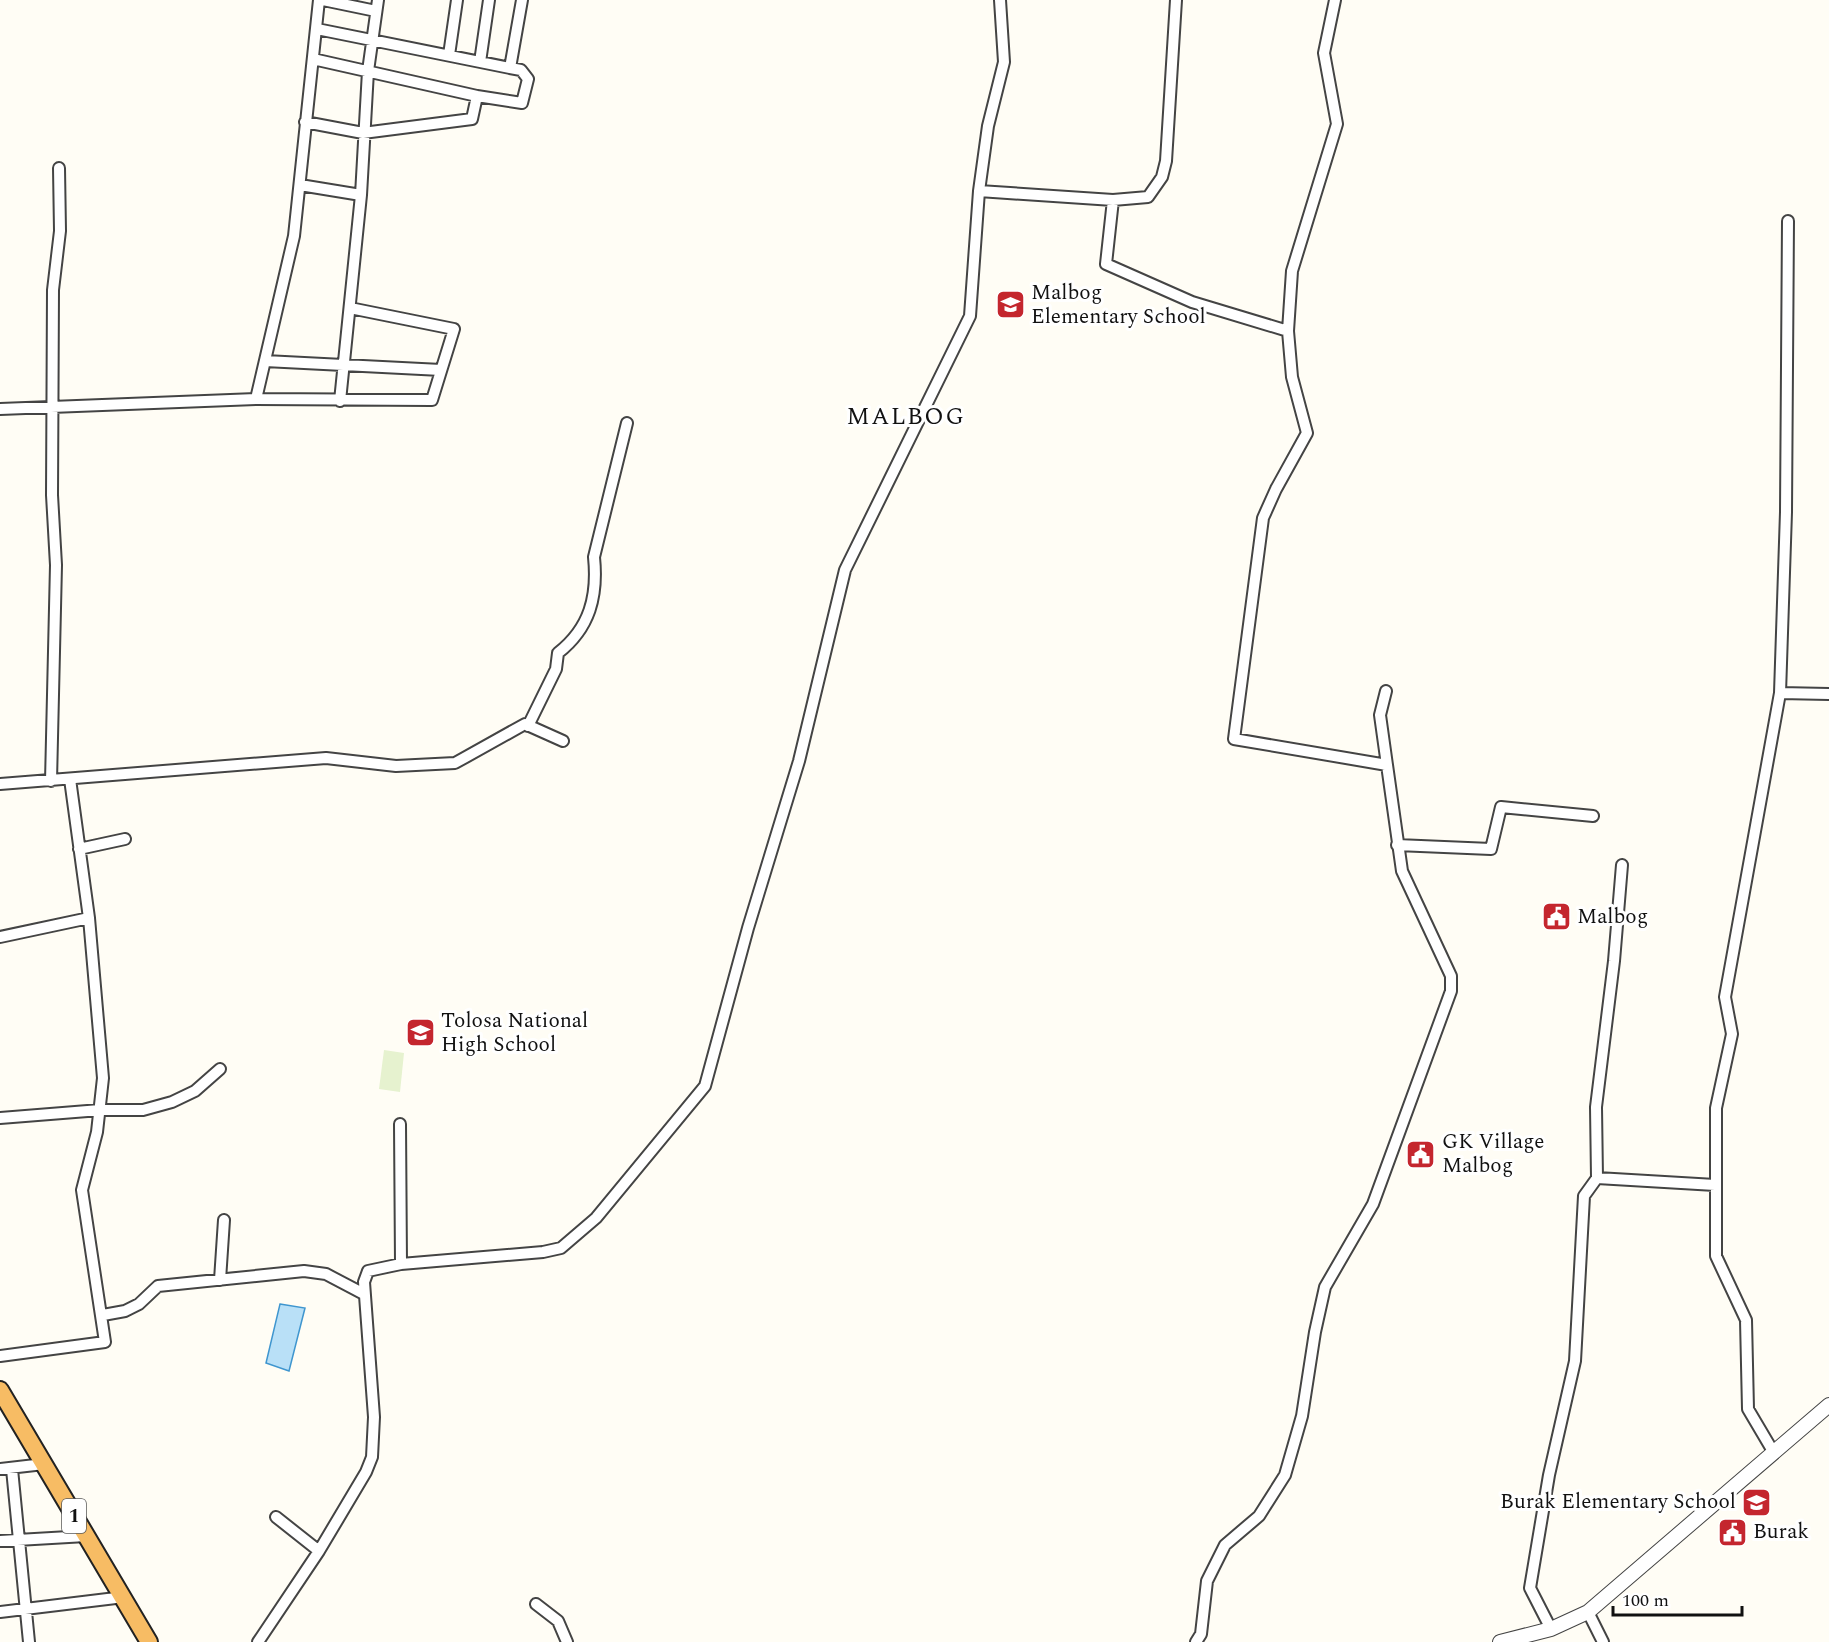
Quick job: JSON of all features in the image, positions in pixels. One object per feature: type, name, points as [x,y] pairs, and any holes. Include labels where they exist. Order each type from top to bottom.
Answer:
[{"type":"highway","name":"1","points":[[0,1390],[149,1642]]},
{"type":"street","points":[[256,399],[291,256],[321,0],[377,5],[368,71],[361,195],[340,401]]},
{"type":"street","points":[[449,55],[457,0]]},
{"type":"street","points":[[480,62],[489,0]]},
{"type":"street","points":[[510,68],[522,0]]},
{"type":"street","points":[[258,1642],[319,1551],[366,1472],[372,1457],[374,1417],[364,1294],[364,1282],[369,1271],[401,1264],[543,1252],[561,1248],[596,1218],[705,1086],[748,928],[799,761],[845,570],[970,316],[979,190],[988,126],[1004,62],[1000,0]]},
{"type":"street","points":[[979,190],[1113,200],[1148,197],[1162,177],[1166,161],[1176,0]]},
{"type":"street","points":[[1335,0],[1324,53],[1337,124],[1292,272],[1288,331],[1292,377],[1307,433],[1263,518],[1234,739],[1387,765]]},
{"type":"street","points":[[313,59],[477,96],[522,103],[528,79],[521,70],[317,29]]},
{"type":"street","points":[[305,122],[363,133],[472,119],[477,96]]},
{"type":"street","points":[[51,781],[56,565],[52,495],[53,290],[60,231],[59,168]]},
{"type":"street","points":[[300,185],[361,195]]},
{"type":"street","points":[[1113,200],[1106,264],[1191,302],[1288,331]]},
{"type":"street","points":[[1774,1453],[1748,1409],[1746,1320],[1716,1256],[1714,1185],[1716,1108],[1732,1034],[1725,997],[1780,693],[1786,512],[1788,221]]},
{"type":"street","points":[[0,409],[256,399],[432,400],[454,328],[350,308]]},
{"type":"street","points":[[265,361],[441,370]]},
{"type":"street","points":[[528,726],[556,669],[558,653],[584,628],[596,577],[594,556],[627,423]]},
{"type":"street","points":[[1196,1642],[1201,1634],[1207,1581],[1225,1545],[1259,1516],[1285,1475],[1302,1416],[1315,1332],[1325,1287],[1373,1204],[1450,991],[1451,976],[1402,871],[1380,715],[1386,691]]},
{"type":"street","points":[[1780,693],[1829,694]]},
{"type":"street","points":[[0,784],[326,758],[396,766],[455,763],[525,724],[563,741]]},
{"type":"street","points":[[0,1356],[105,1342],[103,1315],[82,1190],[97,1132],[103,1078],[89,918],[70,779]]},
{"type":"street","points":[[1397,845],[1491,849],[1501,807],[1593,816]]},
{"type":"street","points":[[80,849],[125,839]]},
{"type":"street","points":[[1551,1629],[1530,1588],[1549,1475],[1575,1361],[1584,1196],[1597,1178],[1596,1107],[1614,961],[1622,865]]},
{"type":"street","points":[[0,937],[89,918]]},
{"type":"street","points":[[0,1118],[100,1110],[143,1110],[172,1102],[195,1091],[220,1069]]},
{"type":"street","points":[[400,1124],[401,1264]]},
{"type":"street","points":[[1597,1178],[1714,1185]]},
{"type":"street","points":[[220,1280],[224,1220]]},
{"type":"street","points":[[103,1315],[125,1311],[139,1304],[158,1286],[304,1272],[326,1274],[364,1294]]},
{"type":"street","points":[[1500,1642],[1551,1629],[1588,1612],[1829,1405]]},
{"type":"street","points":[[0,1469],[44,1464]]},
{"type":"street","points":[[12,1469],[17,1540],[29,1642]]},
{"type":"street","points":[[276,1517],[319,1551]]},
{"type":"street","points":[[0,1541],[86,1536]]},
{"type":"street","points":[[0,1612],[123,1597]]},
{"type":"street","points":[[536,1604],[558,1622],[567,1642]]},
{"type":"street","points":[[1588,1612],[1603,1642]]},
{"type":"green space","points":[[384,1050],[404,1053],[400,1092],[379,1089]]},
{"type":"water","points":[[280,1304],[305,1308],[289,1371],[266,1363]]},
{"type":"place","name":"Malbog Elementary School","points":[[1010,305]]},
{"type":"place","name":"Malbog","points":[[1556,917]]},
{"type":"place","name":"Tolosa National High School","points":[[420,1033]]},
{"type":"place","name":"GK Village Malbog","points":[[1421,1154]]},
{"type":"place","name":"Burak Elementary School","points":[[1757,1502]]},
{"type":"place","name":"Burak","points":[[1732,1532]]},
{"type":"district","name":"MALBOG","points":[[906,417]]}]
